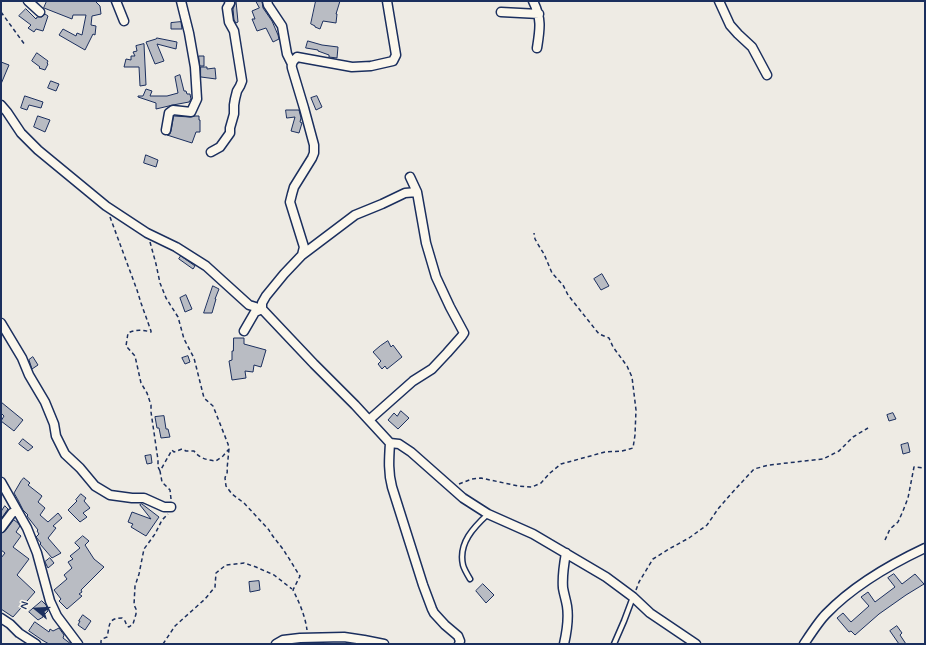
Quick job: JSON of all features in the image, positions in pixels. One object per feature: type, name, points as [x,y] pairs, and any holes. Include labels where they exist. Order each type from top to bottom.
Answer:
[{"type":"street","points":[[28,1],[40,12]]},
{"type":"street","points":[[116,1],[124,21]]},
{"type":"street","points":[[166,130],[169,113],[174,110],[190,112],[197,99],[195,67],[181,1]]},
{"type":"street","points":[[267,1],[268,5],[282,26],[287,54],[292,64],[314,145],[314,153],[312,158],[294,187],[290,202],[304,247],[302,255]]},
{"type":"street","points":[[292,64],[293,60],[297,57],[352,66],[371,66],[393,61],[396,55],[387,1]]},
{"type":"street","points":[[533,1],[539,14],[540,28],[537,48]]},
{"type":"street","points":[[719,1],[730,25],[752,47],[767,75]]},
{"type":"street","points":[[211,152],[220,147],[230,134],[235,99],[242,81],[234,31],[229,22],[228,8],[231,2]]},
{"type":"street","points":[[501,12],[539,14]]},
{"type":"street","points":[[1,105],[8,112],[21,133],[38,150],[106,206],[147,233],[176,247],[206,266],[250,305],[262,309],[390,443],[399,444],[411,452],[463,498],[488,514],[533,534],[606,577],[633,597],[650,613],[696,644]]},
{"type":"street","points":[[369,420],[413,381],[432,369],[464,333],[436,277],[426,243],[417,192],[410,177]]},
{"type":"street","points":[[262,309],[262,303],[266,296],[302,255],[355,215],[405,193],[417,192]]},
{"type":"street","points":[[244,331],[255,312],[262,309]]},
{"type":"street","points":[[1,323],[22,358],[29,375],[45,402],[54,424],[56,436],[65,454],[80,468],[95,486],[110,495],[144,498],[164,507],[171,507]]},
{"type":"street","points":[[390,443],[390,481],[423,585],[434,613],[458,636],[460,640],[459,644]]},
{"type":"street","points":[[1,482],[27,528],[37,554],[50,602],[57,616],[78,644]]},
{"type":"street","points":[[1,528],[12,513],[18,511]]},
{"type":"street","points":[[804,644],[825,615],[854,590],[905,558],[925,548]]},
{"type":"street","points":[[564,644],[567,634],[568,620],[567,605],[563,587],[563,569],[566,553]]},
{"type":"street","points":[[1,618],[19,633],[36,644]]},
{"type":"street","points":[[276,644],[283,640],[344,637],[384,644]]},
{"type":"lane","points":[[470,579],[463,565],[462,549],[475,526],[488,514]]},
{"type":"lane","points":[[614,644],[633,597]]},
{"type":"path","points":[[1,12],[25,45]]},
{"type":"path","points":[[1,15],[6,18]]},
{"type":"path","points":[[101,644],[102,639],[107,637],[112,620],[122,618],[127,626],[129,627],[133,624],[136,614],[134,605],[135,586],[144,549],[155,534],[162,520],[169,513],[172,496],[170,490],[162,482],[158,467],[151,405],[147,393],[141,383],[135,356],[126,346],[128,332],[144,330],[151,331],[106,206]]},
{"type":"path","points":[[147,233],[160,283],[166,298],[178,317],[184,339],[194,358],[204,398],[213,406],[229,449],[228,471],[225,478],[226,486],[232,494],[244,503],[256,516],[285,552],[300,576],[292,590]]},
{"type":"path","points":[[452,487],[472,479],[482,478],[518,486],[532,487],[541,483],[550,473],[562,464],[605,452],[622,451],[633,448],[636,410],[632,377],[627,366],[613,347],[609,338],[599,334],[568,295],[563,285],[552,273],[544,254],[538,246],[534,233]]},
{"type":"path","points":[[633,597],[639,582],[654,559],[689,538],[707,525],[718,509],[754,469],[769,465],[823,459],[839,451],[853,437],[868,428]]},
{"type":"path","points":[[160,471],[172,450],[174,452],[182,449],[194,452],[202,458],[216,461],[229,449]]},
{"type":"path","points":[[885,540],[890,529],[898,522],[906,504],[910,492],[914,468],[925,468]]},
{"type":"path","points":[[163,644],[175,626],[205,599],[215,587],[216,573],[226,565],[244,563],[274,575],[292,590],[298,600],[306,621],[308,638]]},
{"type":"building","points":[[47,1],[95,1],[100,6],[101,14],[92,16],[91,25],[96,26],[95,35],[93,34],[85,50],[59,35],[63,29],[76,36],[77,33],[82,35],[86,15],[73,15],[72,19],[44,8]]},
{"type":"building","points":[[235,1],[238,22],[236,23],[234,20],[233,9]]},
{"type":"building","points":[[256,1],[262,1],[263,8],[272,21],[279,39],[273,42],[266,28],[257,31],[252,19],[255,19],[252,11],[259,8]]},
{"type":"building","points":[[316,1],[340,1],[336,14],[336,23],[323,21],[320,29],[311,24]]},
{"type":"building","points":[[26,9],[36,19],[37,17],[42,17],[45,14],[48,16],[43,31],[36,29],[34,32],[28,28],[31,25],[19,16]]},
{"type":"building","points":[[181,22],[182,29],[171,29],[171,23]]},
{"type":"building","points":[[157,38],[177,42],[176,49],[157,44],[164,61],[155,64],[146,42]]},
{"type":"building","points":[[308,41],[338,47],[337,58],[329,57],[329,55],[318,50],[306,48]]},
{"type":"building","points":[[144,44],[146,85],[140,86],[139,67],[124,67],[126,59],[131,60],[131,56],[135,56],[133,52],[137,51],[136,46]]},
{"type":"building","points":[[37,53],[48,61],[45,70],[39,68],[40,67],[32,61]]},
{"type":"building","points":[[199,56],[204,56],[204,66],[200,66]]},
{"type":"building","points":[[1,62],[9,65],[1,84]]},
{"type":"building","points":[[201,67],[207,67],[207,69],[215,68],[216,79],[201,77]]},
{"type":"building","points":[[180,75],[184,91],[186,91],[187,94],[190,94],[191,99],[189,102],[156,109],[156,103],[138,97],[143,96],[146,89],[152,91],[150,96],[167,96],[178,93],[175,77]]},
{"type":"building","points":[[51,81],[59,84],[56,91],[48,88]]},
{"type":"building","points":[[25,96],[43,102],[41,108],[29,105],[27,110],[21,108]]},
{"type":"building","points":[[317,96],[322,107],[316,110],[311,98]]},
{"type":"building","points":[[286,110],[299,110],[301,118],[300,122],[302,123],[299,133],[291,131],[295,117],[287,118]]},
{"type":"building","points":[[38,116],[50,120],[45,132],[34,127]]},
{"type":"building","points":[[174,116],[199,116],[200,132],[196,132],[192,143],[167,135],[170,134]]},
{"type":"building","points":[[146,155],[158,160],[156,167],[144,163]]},
{"type":"building","points":[[181,256],[195,266],[193,269],[179,259]]},
{"type":"building","points":[[602,274],[609,286],[601,290],[594,279]]},
{"type":"building","points":[[213,286],[219,289],[212,313],[204,313]]},
{"type":"building","points":[[186,295],[192,309],[185,312],[180,298]]},
{"type":"building","points":[[234,338],[244,338],[244,344],[266,350],[261,367],[254,365],[253,372],[245,371],[246,378],[232,380],[229,361],[232,360]]},
{"type":"building","points":[[388,341],[391,347],[393,345],[402,357],[387,369],[385,366],[382,369],[378,364],[381,361],[373,352]]},
{"type":"building","points":[[188,356],[190,362],[185,364],[182,358]]},
{"type":"building","points":[[33,357],[38,365],[32,369],[29,360]]},
{"type":"building","points":[[1,402],[23,420],[14,431],[1,421],[4,416],[1,413]]},
{"type":"building","points":[[401,411],[409,418],[398,429],[388,420],[394,413],[397,416]]},
{"type":"building","points":[[893,413],[896,419],[889,421],[887,415]]},
{"type":"building","points":[[164,416],[166,429],[168,429],[170,437],[161,438],[155,417]]},
{"type":"building","points":[[23,439],[33,447],[28,451],[19,444]]},
{"type":"building","points":[[908,443],[910,452],[903,454],[901,445]]},
{"type":"building","points":[[151,455],[152,463],[147,464],[145,456]]},
{"type":"building","points":[[24,478],[30,483],[28,485],[42,496],[38,502],[45,508],[40,515],[48,522],[58,513],[62,518],[53,526],[56,528],[48,538],[61,553],[52,558],[40,544],[41,543],[36,537],[39,534],[37,531],[38,530],[23,510],[14,493]]},
{"type":"building","points":[[81,494],[86,498],[84,501],[90,508],[83,513],[87,517],[80,522],[68,510],[77,501],[76,500]]},
{"type":"building","points":[[142,504],[159,517],[146,536],[131,527],[133,524],[128,522],[132,512],[151,519],[140,505]]},
{"type":"building","points":[[5,506],[8,509],[1,519],[1,512]]},
{"type":"building","points":[[14,520],[20,526],[16,532],[21,536],[13,547],[29,559],[17,575],[35,592],[13,617],[1,609],[1,558],[5,553],[1,550],[1,533],[5,531]]},
{"type":"building","points":[[83,536],[89,541],[85,545],[94,559],[104,567],[81,590],[82,592],[79,594],[82,596],[67,609],[59,601],[61,599],[54,590],[67,579],[64,575],[72,568],[68,562],[73,559],[70,556],[80,548],[75,543]]},
{"type":"building","points":[[50,558],[54,563],[48,568],[45,562]]},
{"type":"building","points":[[894,574],[902,584],[915,574],[924,584],[879,614],[855,635],[851,631],[849,632],[837,618],[843,613],[851,622],[869,606],[861,597],[868,592],[875,602],[895,587],[888,578]]},
{"type":"building","points":[[259,581],[260,590],[250,592],[249,582]]},
{"type":"building","points":[[483,584],[494,595],[486,603],[476,591]]},
{"type":"building","points":[[42,601],[46,605],[48,611],[38,620],[29,612]]},
{"type":"building","points":[[83,615],[91,621],[85,630],[78,625]]},
{"type":"building","points":[[35,622],[49,632],[50,629],[53,631],[59,628],[64,635],[63,638],[71,644],[49,644],[42,640],[29,631]]},
{"type":"building","points":[[897,626],[902,633],[900,635],[906,644],[899,644],[890,631]]}]
